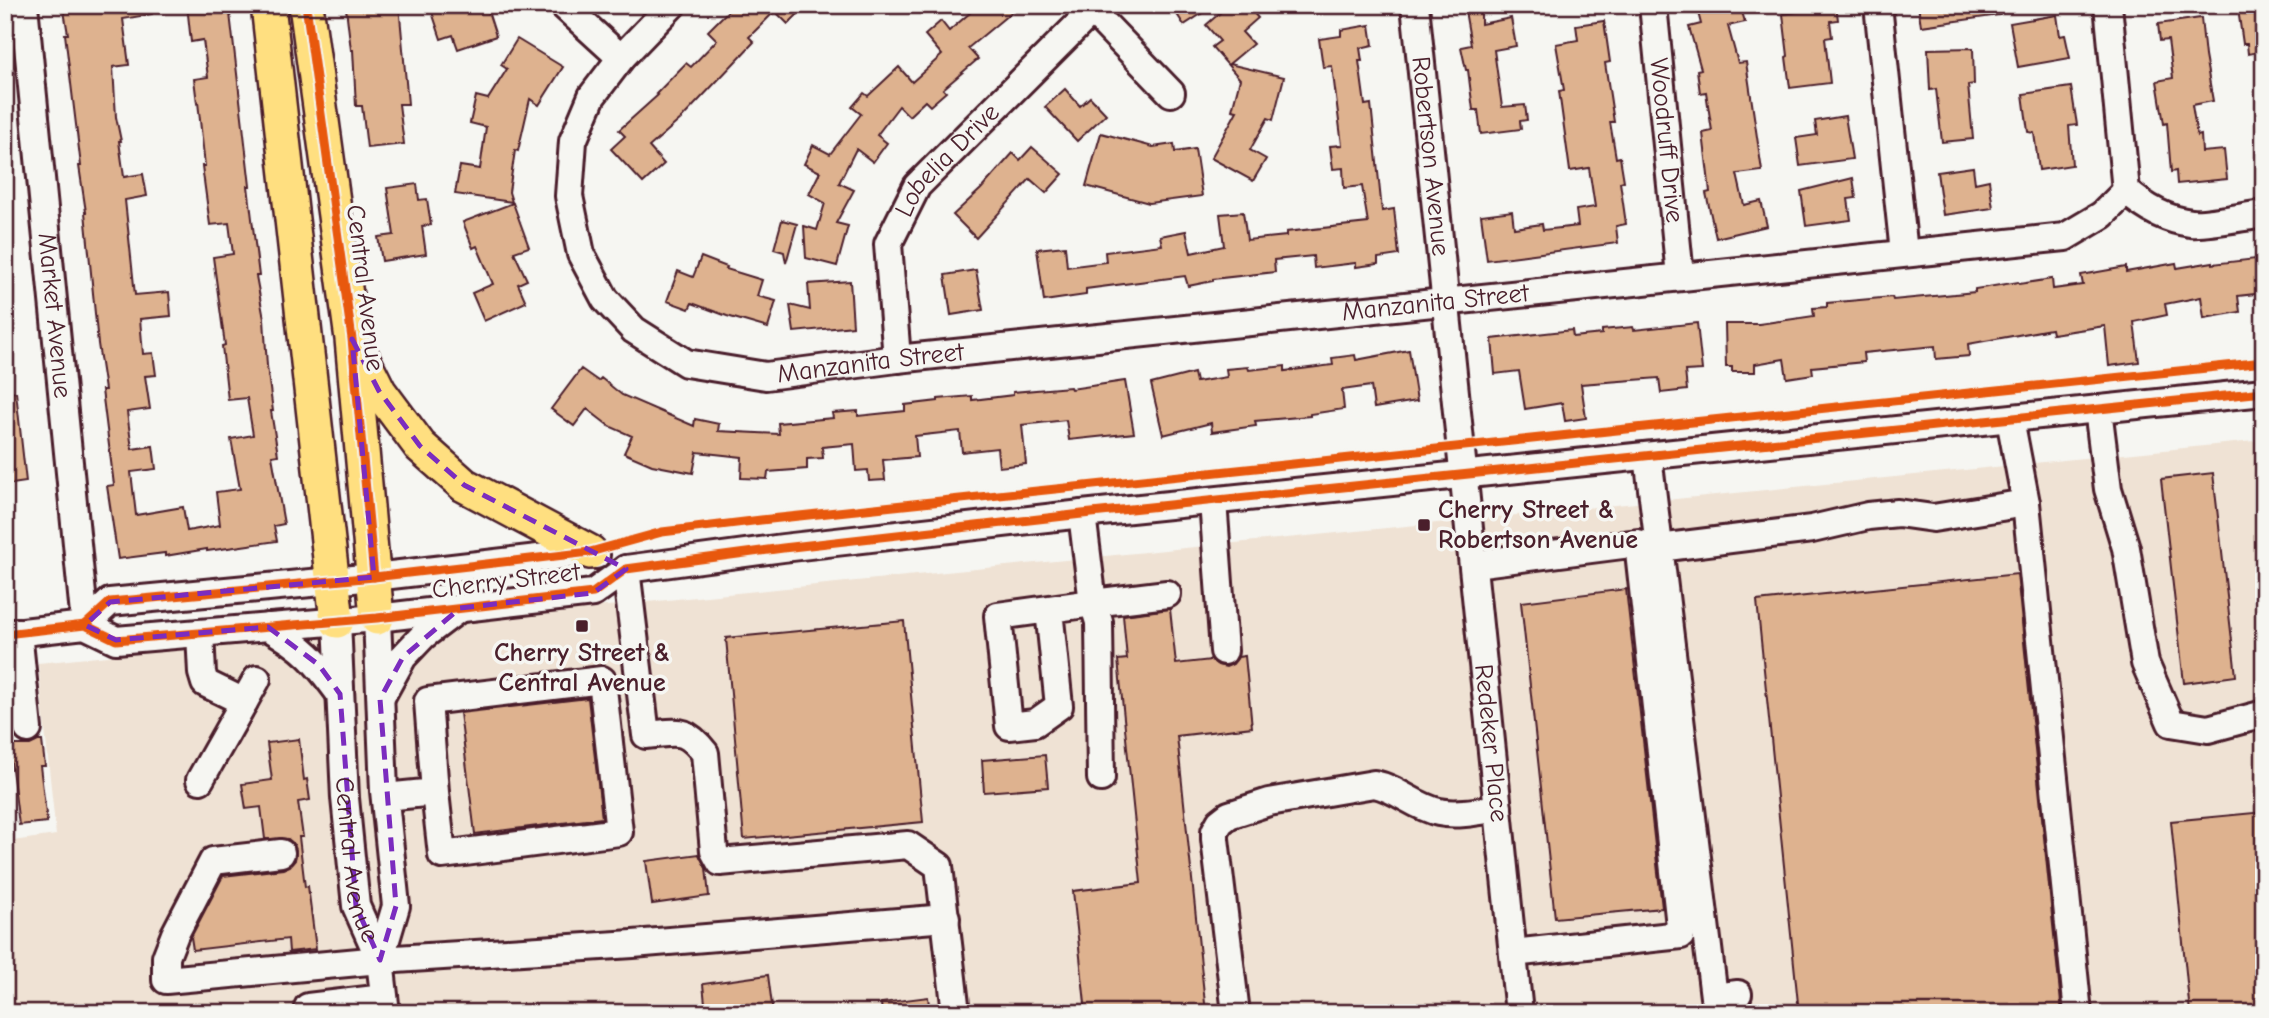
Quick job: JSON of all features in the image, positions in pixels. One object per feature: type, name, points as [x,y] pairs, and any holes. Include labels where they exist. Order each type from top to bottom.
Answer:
[{"type":"main road","name":"Central Avenue","points":[[268,5],[337,621]]},
{"type":"main road","name":"Central Avenue","points":[[306,5],[352,339],[377,618]]},
{"type":"main road","points":[[352,339],[379,391],[420,446],[464,485],[590,552]]},
{"type":"street","name":"Market Avenue","points":[[24,5],[85,625]]},
{"type":"street","points":[[563,5],[621,58]]},
{"type":"street","name":"Manzanita Street","points":[[672,5],[621,58],[592,96],[573,141],[569,196],[581,254],[605,299],[634,330],[685,363],[766,376],[897,359],[1447,300],[2065,237],[2102,215],[2126,191]]},
{"type":"street","name":"Robertson Avenue","points":[[1415,5],[1465,475]]},
{"type":"street","name":"Woodruff Drive","points":[[1653,5],[1680,276]]},
{"type":"street","points":[[1878,5],[1904,253]]},
{"type":"street","points":[[2108,5],[2126,191],[2140,204],[2157,213],[2192,223],[2264,214]]},
{"type":"street","points":[[1095,8],[1171,93]]},
{"type":"street","name":"Lobelia Drive","points":[[897,359],[888,244],[917,186],[1095,8]]},
{"type":"street","name":"Cherry Street","points":[[626,569],[590,552],[110,602],[85,625],[116,640],[377,618],[593,593],[626,569],[783,548],[1082,514],[2264,392]]},
{"type":"street","points":[[2098,409],[2108,489],[2126,548],[2145,663],[2171,723],[2208,729],[2264,714]]},
{"type":"street","points":[[2011,419],[2026,503],[2078,1013]]},
{"type":"street","points":[[1648,456],[1714,997],[1738,994]]},
{"type":"street","name":"Redeker Place","points":[[1465,475],[1519,1013]]},
{"type":"street","points":[[1213,501],[1224,651]]},
{"type":"street","points":[[1659,548],[1812,529],[1868,516],[1898,513],[1933,518],[2026,503]]},
{"type":"street","points":[[1082,514],[1093,603],[1099,622],[1101,778]]},
{"type":"street","points":[[1474,564],[1638,543],[1681,935],[1513,953]]},
{"type":"street","points":[[626,569],[646,735],[683,732],[705,753],[714,851],[720,862],[908,845],[939,866],[956,1013]]},
{"type":"street","points":[[1049,610],[1167,594]]},
{"type":"street","points":[[380,699],[403,657],[423,636],[460,608]]},
{"type":"street","name":"Central Avenue","points":[[377,618],[385,797],[396,906],[380,960]]},
{"type":"street","name":"Central Avenue","points":[[337,621],[345,799],[356,906],[380,960],[385,1005]]},
{"type":"street","points":[[28,729],[11,633],[85,625]]},
{"type":"street","points":[[268,627],[295,642],[306,652],[340,694]]},
{"type":"street","points":[[200,633],[205,683],[244,702]]},
{"type":"street","points":[[200,780],[257,679]]},
{"type":"street","points":[[602,680],[619,832],[442,855],[435,792],[428,701],[602,680]]},
{"type":"street","points":[[1236,1013],[1215,839],[1215,831],[1220,822],[1229,815],[1269,802],[1374,784],[1388,787],[1438,812],[1473,812],[1499,808]]},
{"type":"street","points":[[385,797],[435,792]]},
{"type":"street","points":[[281,853],[213,861],[175,934],[166,957],[166,980],[380,960],[633,944],[946,918]]},
{"type":"street","points":[[309,1013],[308,1007],[385,1005]]},
{"type":"highlighted area","points":[[352,339],[379,391],[420,446],[464,485],[626,569],[593,593],[460,608],[403,657],[380,699],[396,906],[380,960],[356,906],[340,694],[319,665],[268,627],[116,640],[85,625],[110,602],[374,577]]},
{"type":"shaded area","points":[[2264,440],[2264,1013],[5,1013],[5,842],[56,835],[38,663]]},
{"type":"building","points":[[63,5],[152,5],[152,14],[123,19],[129,65],[113,67],[116,117],[124,177],[143,174],[147,196],[125,200],[135,295],[169,292],[171,316],[140,319],[143,354],[153,353],[156,375],[145,376],[150,409],[127,412],[132,449],[153,446],[156,469],[131,472],[136,515],[183,507],[187,531],[220,525],[216,492],[240,489],[231,439],[253,435],[247,398],[228,400],[222,346],[225,345],[213,257],[233,254],[229,223],[210,225],[194,79],[208,77],[203,40],[191,42],[187,5],[229,5],[259,276],[256,276],[264,319],[271,411],[278,455],[272,456],[284,524],[274,526],[277,541],[165,556],[165,553],[118,559],[107,486],[114,485],[102,390],[105,390]]},
{"type":"building","points":[[399,5],[408,104],[399,104],[404,144],[367,148],[362,106],[356,106],[353,50],[346,8]]},
{"type":"building","points":[[450,5],[486,5],[496,36],[458,49],[453,35],[441,39],[432,12]]},
{"type":"building","points":[[734,5],[807,5],[788,24],[775,11],[749,37],[754,42],[682,118],[649,147],[664,164],[643,183],[611,149],[625,136],[619,130],[658,95],[656,94],[686,63],[691,67],[717,40],[708,31]]},
{"type":"building","points":[[979,5],[1020,5],[968,48],[978,59],[943,89],[946,92],[930,106],[925,101],[909,116],[899,106],[877,135],[887,143],[873,162],[856,149],[839,183],[854,190],[836,223],[848,226],[837,266],[806,258],[804,226],[817,230],[825,203],[809,194],[820,172],[804,164],[813,145],[830,154],[861,114],[852,107],[864,93],[868,96],[899,67],[912,82],[942,55],[925,35],[941,21],[949,31]]},
{"type":"building","points":[[1171,5],[1215,5],[1184,25]]},
{"type":"building","points":[[1229,5],[1247,5],[1258,18],[1242,32],[1253,44],[1229,64],[1284,77],[1273,120],[1268,118],[1250,150],[1266,159],[1253,181],[1211,158],[1237,111],[1232,110],[1240,79],[1212,47],[1220,41],[1206,25]]},
{"type":"building","points":[[1464,5],[1481,5],[1481,24],[1511,18],[1516,46],[1494,50],[1502,107],[1525,105],[1527,120],[1520,121],[1521,129],[1481,134],[1478,110],[1473,110],[1468,70],[1461,47],[1471,45]]},
{"type":"building","points":[[1696,5],[1740,5],[1745,22],[1728,26],[1738,63],[1746,62],[1762,171],[1737,174],[1744,205],[1761,201],[1767,226],[1716,238],[1706,193],[1710,192],[1703,133],[1712,131],[1706,92],[1700,93],[1697,70],[1701,69],[1689,27],[1701,24]]},
{"type":"building","points":[[1803,5],[1836,5],[1838,20],[1830,21],[1832,37],[1825,38],[1830,83],[1790,88],[1783,14],[1804,11]]},
{"type":"building","points":[[1918,5],[1999,5],[2000,15],[1921,26]]},
{"type":"building","points":[[2264,5],[2264,51],[2248,54],[2247,44],[2243,44],[2238,9]]},
{"type":"building","points":[[2057,15],[2060,36],[2065,35],[2070,58],[2018,67],[2010,23]]},
{"type":"building","points":[[2201,18],[2213,101],[2192,105],[2197,136],[2201,135],[2202,152],[2224,150],[2227,179],[2177,184],[2176,171],[2171,172],[2167,123],[2164,124],[2157,81],[2173,78],[2168,40],[2160,41],[2158,24]]},
{"type":"building","points":[[1604,21],[1610,62],[1605,63],[1614,122],[1610,122],[1616,158],[1620,157],[1624,181],[1620,182],[1626,224],[1616,226],[1618,243],[1487,260],[1481,215],[1512,211],[1514,228],[1542,224],[1543,230],[1578,226],[1576,210],[1595,207],[1589,168],[1570,171],[1559,91],[1564,90],[1556,44],[1578,40],[1576,25]]},
{"type":"building","points":[[1370,25],[1373,45],[1360,48],[1362,61],[1359,61],[1365,105],[1371,104],[1382,211],[1394,209],[1399,255],[1378,258],[1378,264],[1356,267],[1356,263],[1314,268],[1313,256],[1274,260],[1275,272],[1213,279],[1188,286],[1185,276],[1086,289],[1086,295],[1044,301],[1037,249],[1065,246],[1067,267],[1106,262],[1105,252],[1162,245],[1160,236],[1186,231],[1191,253],[1224,246],[1220,214],[1243,212],[1247,240],[1286,236],[1286,232],[1368,223],[1362,186],[1344,188],[1343,168],[1333,169],[1330,146],[1342,145],[1332,66],[1323,67],[1319,39],[1341,36],[1341,30]]},
{"type":"building","points":[[517,39],[563,67],[539,105],[530,99],[518,151],[515,150],[509,192],[512,202],[455,194],[460,166],[480,169],[486,127],[470,123],[476,96],[488,99],[507,69],[501,65]]},
{"type":"building","points":[[1973,48],[1974,84],[1968,85],[1973,139],[1942,142],[1936,89],[1930,90],[1928,49]]},
{"type":"building","points":[[2071,87],[2077,125],[2069,126],[2072,165],[2039,170],[2034,133],[2028,132],[2023,94]]},
{"type":"building","points":[[1065,89],[1080,106],[1090,97],[1106,114],[1077,141],[1045,107]]},
{"type":"building","points":[[1845,116],[1852,159],[1800,166],[1796,138],[1817,135],[1815,121]]},
{"type":"building","points":[[1101,133],[1153,147],[1174,144],[1175,152],[1195,149],[1202,196],[1149,203],[1086,186]]},
{"type":"building","points":[[1032,147],[1063,174],[1046,193],[1030,179],[976,238],[953,215],[1013,153],[1020,160]]},
{"type":"building","points":[[1973,167],[1975,183],[1989,180],[1993,208],[1943,215],[1937,172]]},
{"type":"building","points":[[1853,178],[1856,198],[1848,199],[1851,220],[1806,226],[1801,191]]},
{"type":"building","points":[[417,184],[419,200],[427,199],[431,225],[422,226],[426,254],[382,261],[378,237],[394,235],[387,188]]},
{"type":"building","points":[[513,203],[529,247],[514,252],[527,280],[518,284],[526,302],[484,321],[472,293],[493,284],[477,246],[473,248],[463,222]]},
{"type":"building","points":[[782,220],[797,224],[786,263],[784,252],[774,249]]},
{"type":"building","points":[[701,257],[727,267],[726,269],[762,280],[757,296],[776,301],[768,328],[692,303],[689,309],[667,301],[678,271],[693,277]]},
{"type":"building","points":[[2264,258],[2264,293],[2238,296],[2240,312],[2204,318],[2201,297],[2165,304],[2167,315],[2134,322],[2139,362],[2109,366],[2105,326],[2052,334],[2051,329],[1968,344],[1969,356],[1936,359],[1935,346],[1863,353],[1864,362],[1812,367],[1813,374],[1787,378],[1784,359],[1755,364],[1755,372],[1732,372],[1732,367],[1726,367],[1725,324],[1759,324],[1814,316],[1813,308],[1827,307],[1827,303],[1975,292],[1975,289],[2052,279],[2053,289],[2083,285],[2081,275],[2126,267],[2126,272],[2176,263],[2177,268]]},
{"type":"building","points":[[976,270],[983,310],[951,315],[945,275]]},
{"type":"building","points":[[850,281],[853,326],[794,332],[790,305],[810,310],[808,284]]},
{"type":"building","points":[[1697,323],[1702,370],[1685,371],[1687,390],[1661,393],[1659,378],[1581,384],[1586,418],[1565,421],[1562,403],[1525,409],[1519,371],[1495,374],[1492,339],[1572,330],[1573,337],[1602,334],[1602,330],[1633,327],[1634,330]]},
{"type":"building","points":[[1409,350],[1417,401],[1374,408],[1371,386],[1342,390],[1344,409],[1310,416],[1255,421],[1256,426],[1212,432],[1211,423],[1163,435],[1151,384],[1194,373],[1196,382],[1227,377],[1226,369],[1248,367],[1249,370],[1285,366],[1285,371],[1333,365],[1332,358],[1355,355],[1356,360]]},
{"type":"building","points":[[581,369],[598,381],[601,378],[622,395],[694,426],[695,419],[719,424],[718,431],[779,434],[778,423],[833,418],[832,413],[858,411],[858,416],[905,411],[905,405],[938,399],[972,396],[972,400],[1013,395],[1013,392],[1071,389],[1125,381],[1134,433],[1069,440],[1066,420],[1022,425],[1026,464],[999,467],[997,448],[962,452],[960,431],[915,436],[917,457],[883,460],[885,480],[869,481],[868,470],[856,471],[854,444],[822,447],[823,458],[807,459],[807,469],[768,472],[767,479],[741,478],[742,457],[697,452],[693,473],[652,465],[624,453],[632,436],[609,426],[587,409],[574,426],[551,409]]},
{"type":"building","points":[[16,392],[26,482],[5,485],[5,393]]},
{"type":"building","points":[[2213,473],[2236,676],[2184,683],[2161,479]]},
{"type":"building","points":[[2017,574],[2062,1013],[1799,1013],[1757,601]]},
{"type":"building","points":[[1626,589],[1662,908],[1555,918],[1521,602]]},
{"type":"building","points":[[1170,609],[1176,664],[1211,660],[1226,667],[1233,664],[1238,657],[1245,656],[1252,727],[1177,736],[1206,1013],[1086,1013],[1073,891],[1141,883],[1118,660],[1127,659],[1123,615]]},
{"type":"building","points":[[904,621],[923,822],[744,839],[726,638]]},
{"type":"building","points":[[588,698],[602,818],[475,834],[460,713]]},
{"type":"building","points":[[299,739],[304,780],[307,779],[310,800],[298,802],[303,837],[299,837],[316,949],[289,952],[288,939],[193,950],[191,937],[223,876],[283,869],[295,860],[294,844],[288,839],[265,839],[261,807],[246,809],[242,784],[272,780],[267,743]]},
{"type":"building","points":[[42,741],[45,766],[40,766],[47,822],[19,825],[9,745],[30,745]]},
{"type":"building","points":[[1045,755],[1048,787],[984,792],[982,760]]},
{"type":"building","points":[[2264,812],[2264,1013],[2190,1013],[2171,821]]},
{"type":"building","points":[[699,854],[706,868],[709,896],[652,904],[646,861]]},
{"type":"building","points":[[768,975],[773,1013],[706,1013],[703,984]]},
{"type":"building","points":[[928,997],[930,1013],[882,1013],[881,1003]]},
{"type":"cycle path","points":[[306,5],[352,339],[374,577]]},
{"type":"cycle path","points":[[85,625],[110,602],[374,577],[590,552],[662,532],[761,520],[2264,362]]},
{"type":"cycle path","points":[[5,634],[85,625],[116,640],[377,618],[593,593],[626,569],[783,548],[1082,514],[2264,392]]},
{"type":"place","name":"Cherry Street & Robertson Avenue","points":[[1424,525]]},
{"type":"place","name":"Cherry Street & Central Avenue","points":[[582,626]]}]
